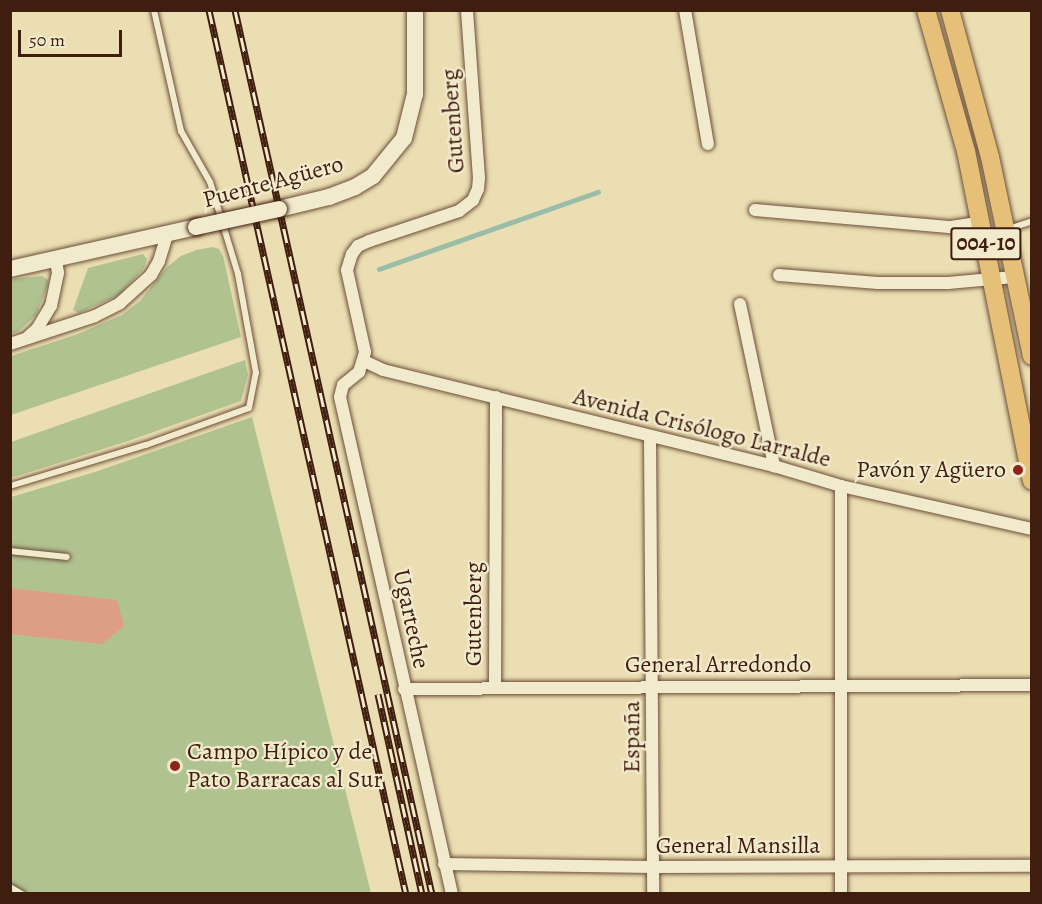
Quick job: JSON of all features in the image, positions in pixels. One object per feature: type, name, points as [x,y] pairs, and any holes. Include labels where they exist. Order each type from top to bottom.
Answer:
[{"type":"main road","name":"004-10","points":[[926,10],[966,151],[1032,480]]},
{"type":"main road","name":"004-10","points":[[950,10],[985,136],[1014,277],[1027,308],[1032,356]]},
{"type":"street","name":"Puente Agüero","points":[[10,269],[329,197],[355,187],[373,176],[404,138],[415,94],[415,10]]},
{"type":"street","name":"Gutenberg","points":[[364,361],[365,352],[347,270],[352,254],[358,246],[369,241],[459,211],[473,200],[478,189],[480,178],[467,10]]},
{"type":"street","points":[[685,10],[708,144]]},
{"type":"street","points":[[755,210],[951,227],[981,222]]},
{"type":"street","points":[[10,344],[95,316],[126,298],[151,275],[159,261],[167,235]]},
{"type":"street","points":[[27,338],[37,329],[51,306],[58,273],[56,260]]},
{"type":"street","points":[[779,275],[878,283],[948,283],[1014,277]]},
{"type":"street","points":[[740,304],[774,466]]},
{"type":"street","name":"Avenida Crisólogo Larralde","points":[[364,361],[383,370],[774,466],[841,486],[1032,529]]},
{"type":"street","name":"Ugarteche","points":[[364,361],[359,372],[343,386],[340,397],[452,894]]},
{"type":"street","name":"Gutenberg","points":[[495,688],[496,397]]},
{"type":"street","name":"España","points":[[650,436],[653,894]]},
{"type":"street","points":[[841,486],[841,894]]},
{"type":"street","name":"General Arredondo","points":[[404,689],[1032,685]]},
{"type":"street","name":"General Mansilla","points":[[444,864],[653,867],[1032,866]]},
{"type":"lane","points":[[10,486],[146,445],[249,408],[256,373],[238,274],[210,182],[182,131],[154,10]]},
{"type":"lane","points":[[1005,230],[1032,221]]},
{"type":"lane","points":[[10,551],[67,557]]},
{"type":"lane","points":[[10,887],[22,894]]},
{"type":"green space","points":[[213,247],[219,249],[223,256],[241,337],[11,415],[11,356],[78,334],[122,315],[140,301],[167,267],[181,256]]},
{"type":"green space","points":[[143,254],[147,259],[144,268],[119,295],[79,313],[73,310],[88,268]]},
{"type":"green space","points":[[42,276],[48,280],[48,285],[36,315],[19,331],[11,334],[11,279]]},
{"type":"green space","points":[[245,360],[248,375],[241,401],[128,441],[11,478],[11,442]]},
{"type":"green space","name":"Campo Hípico y de Pato Barracas al Sur","points":[[252,417],[371,893],[11,894],[11,497],[95,472]]},
{"type":"building","points":[[10,588],[117,600],[124,626],[102,644],[10,634]]},
{"type":"waterway","points":[[379,269],[598,192]]},
{"type":"railway","points":[[209,10],[406,894]]},
{"type":"railway","points":[[235,10],[432,894]]},
{"type":"railway","points":[[378,694],[422,894]]},
{"type":"place","name":"Pavón y Agüero","points":[[1018,470]]},
{"type":"place","name":"Campo Hípico y de Pato Barracas al Sur","points":[[175,766]]}]
